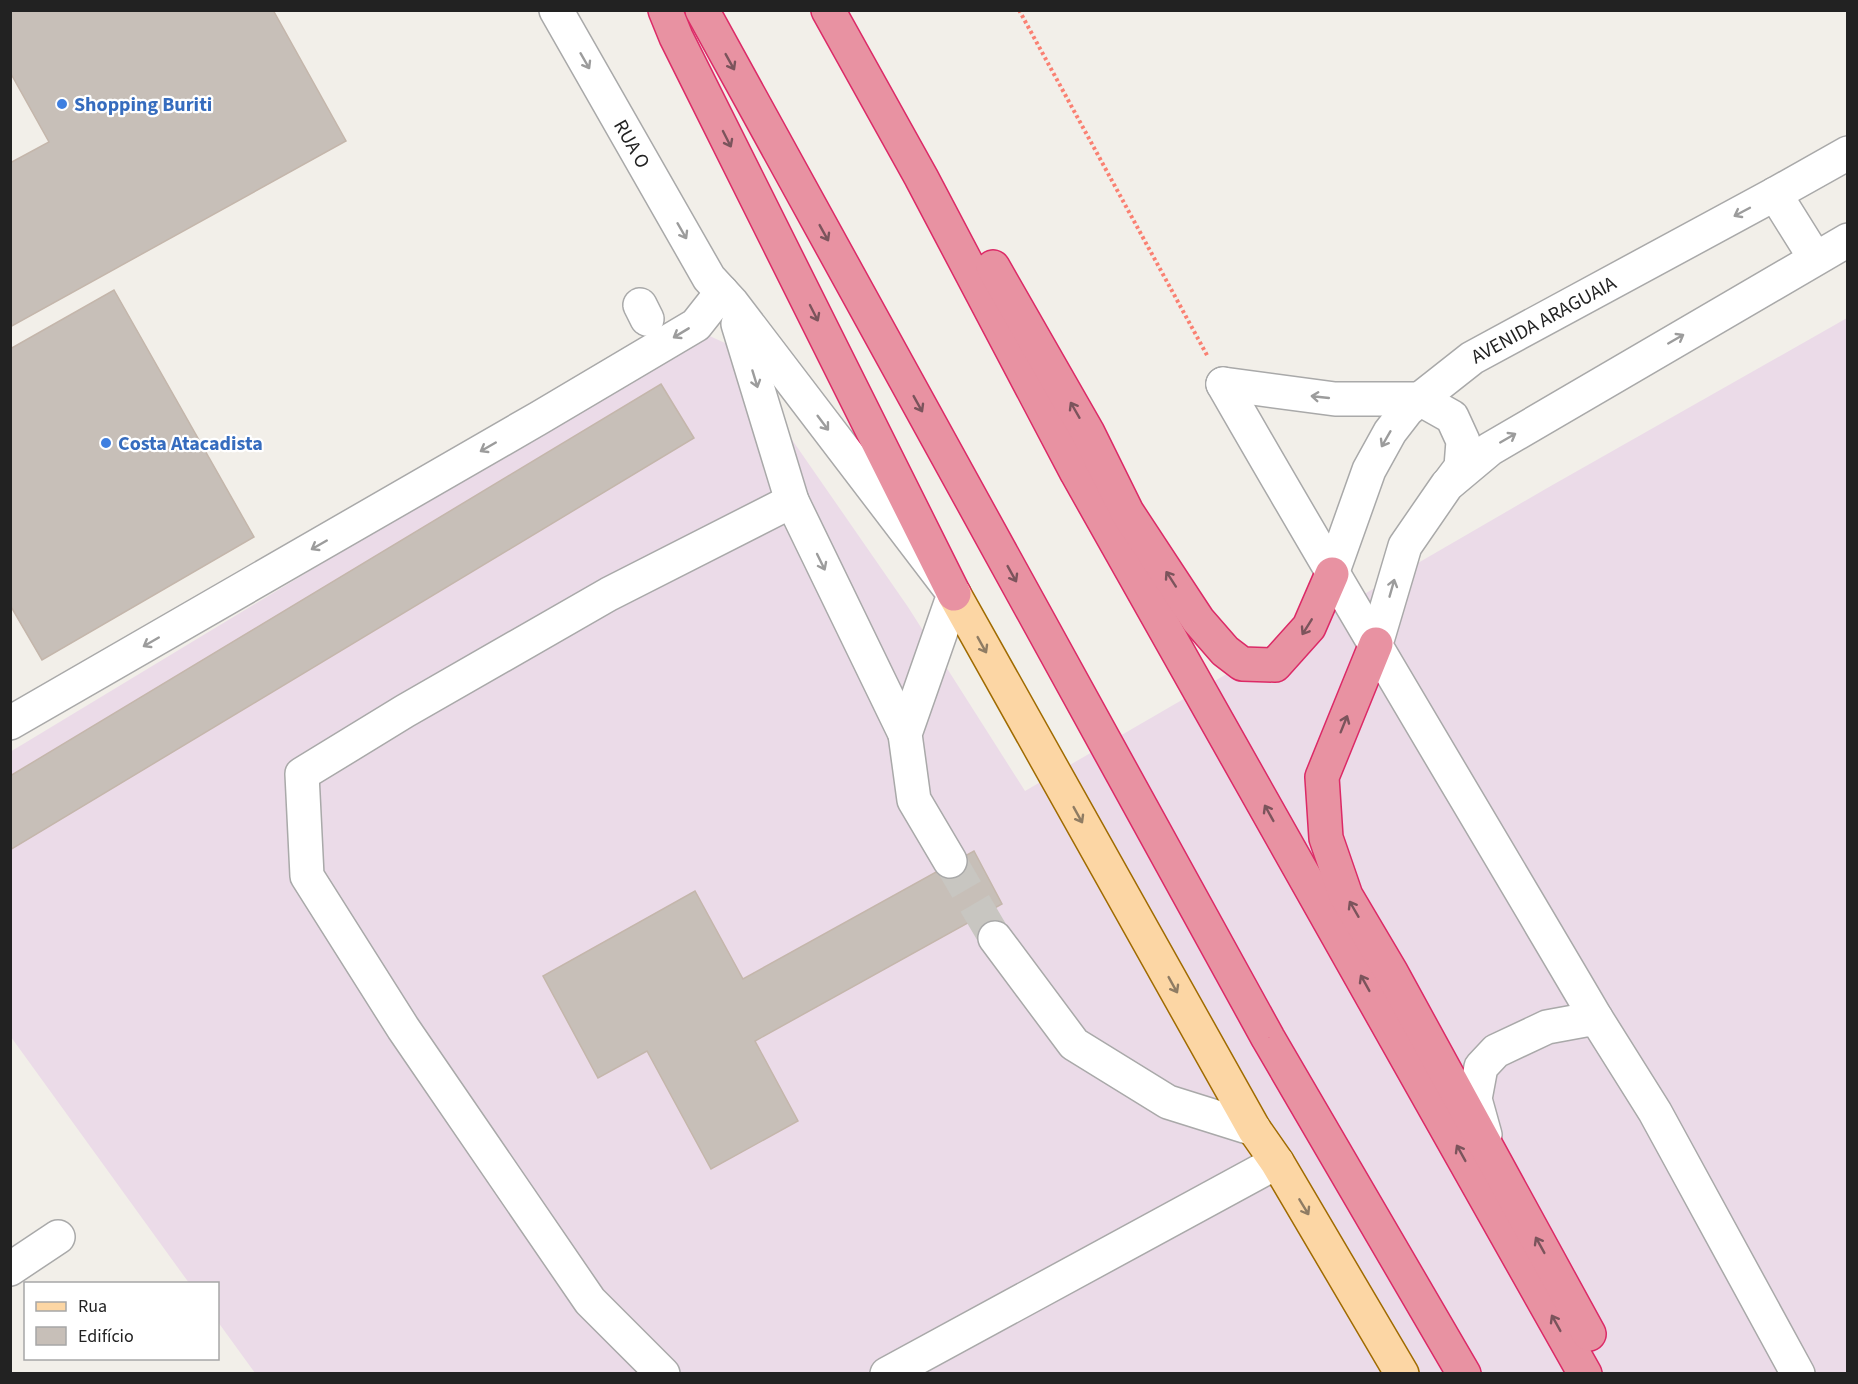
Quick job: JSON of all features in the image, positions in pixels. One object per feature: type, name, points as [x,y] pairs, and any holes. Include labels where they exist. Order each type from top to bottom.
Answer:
[{"type":"highway","points":[[665,10],[954,594]]},
{"type":"highway","points":[[702,10],[1262,1028],[1464,1374]]},
{"type":"highway","points":[[828,10],[921,177],[1077,473],[1585,1374]]},
{"type":"highway","points":[[921,177],[992,264],[1088,433],[1127,512],[1198,620],[1225,651],[1242,664],[1275,665],[1309,627],[1332,574]]},
{"type":"highway","points":[[1376,644],[1322,777],[1326,838],[1346,896],[1591,1338],[1597,1374]]},
{"type":"main road","points":[[954,594],[1254,1128],[1277,1162],[1402,1374]]},
{"type":"street","name":"RUA O","points":[[556,10],[721,291]]},
{"type":"street","name":"AVENIDA ARAGUAIA","points":[[1332,574],[1369,470],[1390,432],[1407,410],[1420,399],[1472,358],[1848,153]]},
{"type":"street","points":[[1775,194],[1815,258]]},
{"type":"street","points":[[1448,485],[1490,449],[1848,240]]},
{"type":"street","points":[[721,291],[792,501],[904,734],[914,800],[950,861]]},
{"type":"street","points":[[721,291],[954,594],[904,734]]},
{"type":"street","points":[[10,723],[696,325],[721,291]]},
{"type":"street","points":[[1223,384],[1335,399],[1420,399],[1452,417],[1463,441],[1461,467],[1405,546],[1376,644]]},
{"type":"street","points":[[1223,384],[1332,574],[1376,644],[1596,1018],[1655,1112],[1798,1374]]},
{"type":"street","points":[[663,1374],[590,1301],[403,1028],[307,876],[302,774],[405,711],[609,594],[792,501]]},
{"type":"street","points":[[995,938],[1074,1044],[1168,1102],[1254,1128]]},
{"type":"street","points":[[1489,1153],[1475,1099],[1481,1067],[1496,1051],[1547,1027],[1596,1018]]},
{"type":"street","points":[[1416,1019],[1458,1066],[1481,1067]]},
{"type":"street","points":[[887,1374],[1277,1162]]},
{"type":"street","points":[[10,1269],[58,1237]]},
{"type":"path","points":[[1019,10],[1223,384]]},
{"type":"shaded area","points":[[1847,318],[1847,1373],[255,1373],[219,1323],[219,1282],[188,1282],[11,1037],[10,752],[703,333],[725,343],[908,607],[1025,791],[1549,487]]},
{"type":"building","points":[[10,10],[273,10],[346,141],[10,327],[10,163],[49,142],[10,72]]},
{"type":"building","name":"Costa Atacadista","points":[[114,290],[254,537],[42,660],[10,605],[10,349]]},
{"type":"building","points":[[661,384],[694,438],[10,850],[10,776]]},
{"type":"building","points":[[974,851],[1002,904],[755,1041],[798,1121],[711,1169],[647,1051],[598,1078],[543,976],[695,891],[743,979]]},
{"type":"tunnel","points":[[950,861],[995,938]]},
{"type":"place","name":"Shopping Buriti","points":[[62,104]]},
{"type":"place","name":"Costa Atacadista","points":[[106,443]]}]
